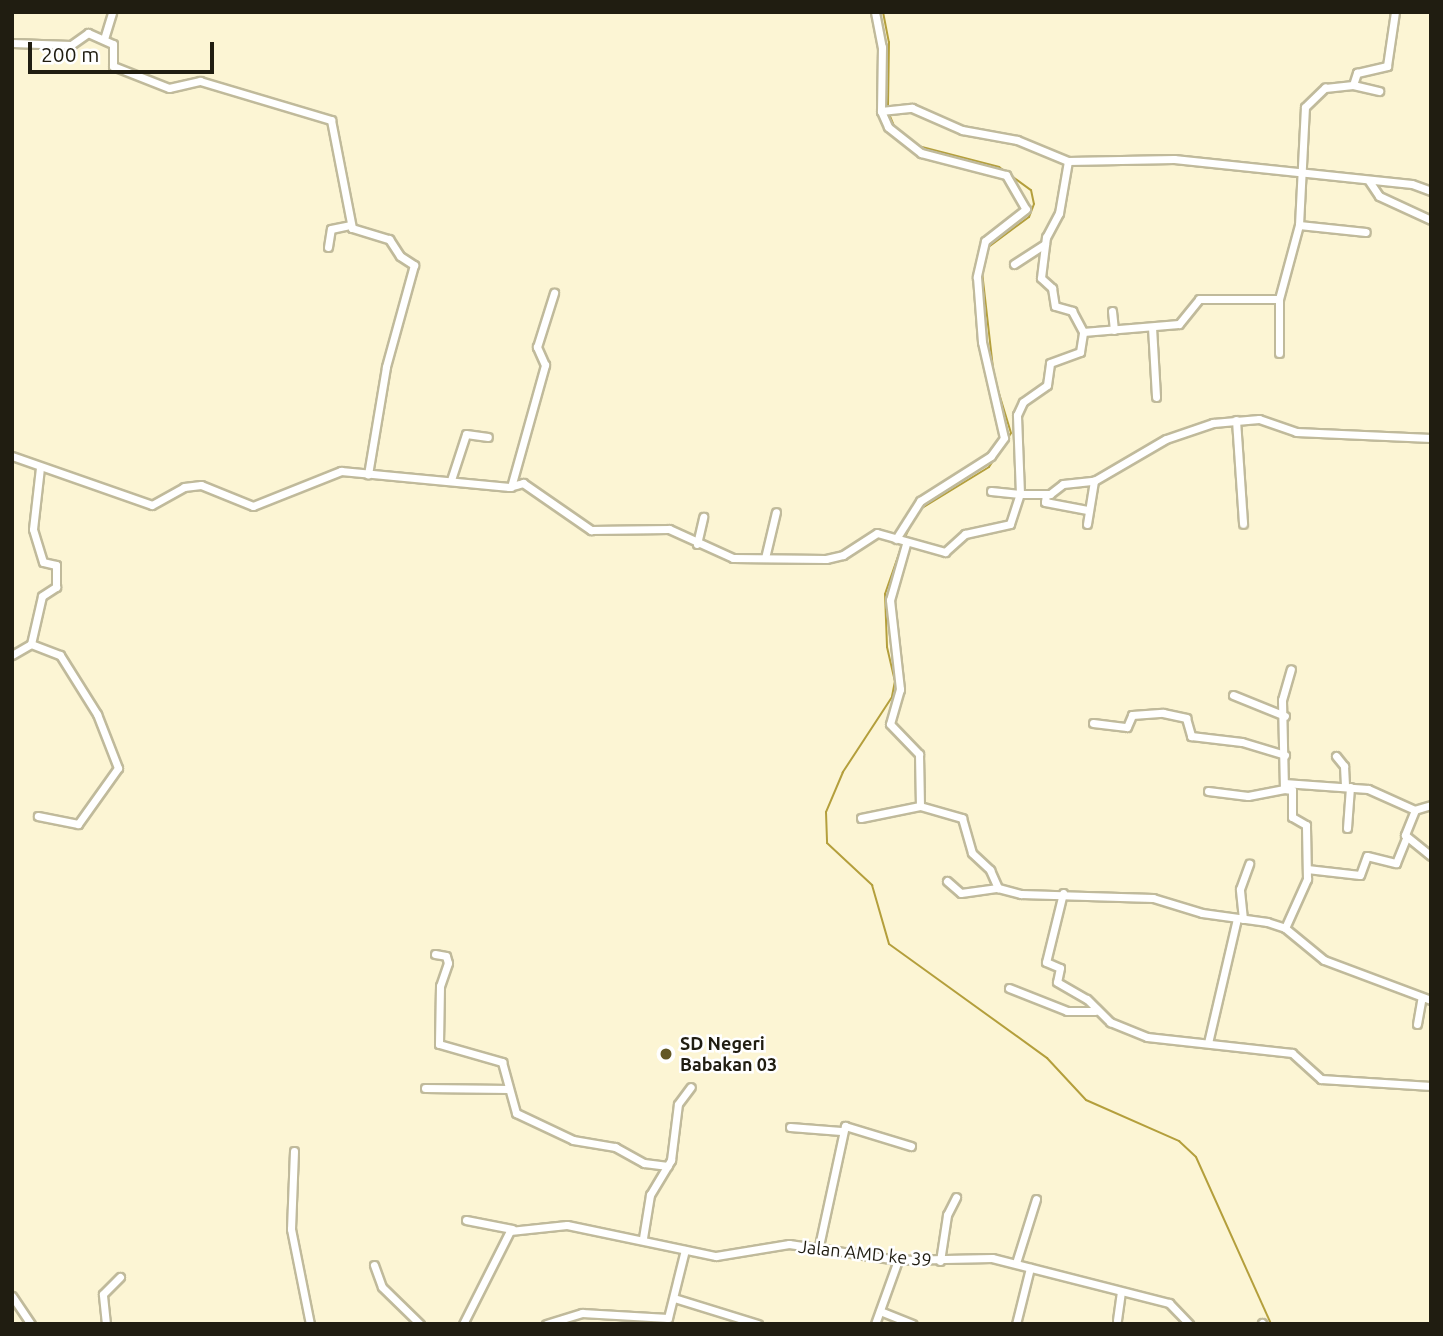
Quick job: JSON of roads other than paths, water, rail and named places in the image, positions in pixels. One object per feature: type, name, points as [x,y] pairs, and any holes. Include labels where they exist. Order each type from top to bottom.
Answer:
[{"type":"street","points":[[104,39],[112,12]]},
{"type":"street","points":[[875,12],[882,47],[881,111],[896,136],[921,153],[1006,175],[1026,209],[989,236],[977,277],[982,342],[1004,438],[991,457],[920,501],[896,539]]},
{"type":"street","points":[[1353,85],[1357,73],[1387,66],[1395,12]]},
{"type":"street","points":[[12,43],[71,45],[83,33],[104,39],[114,46],[113,66],[169,88],[200,81],[240,97],[327,116],[335,134],[351,225]]},
{"type":"street","points":[[1279,353],[1279,299],[1299,225],[1304,176],[1305,107],[1320,89],[1353,85],[1379,91]]},
{"type":"street","points":[[881,111],[912,108],[962,130],[1017,140],[1068,161],[1174,159],[1304,176],[1369,181],[1431,191]]},
{"type":"street","points":[[12,456],[152,505],[184,487],[201,485],[253,506],[332,472],[512,487],[528,483],[591,530],[669,529],[726,556],[826,559],[843,555],[877,534],[906,544],[945,552],[965,534],[1012,522],[1020,494],[1017,415],[1023,402],[1047,384],[1050,363],[1080,352],[1083,332],[1073,312],[1055,306],[1052,288],[1042,283],[1045,244],[1059,213],[1068,161]]},
{"type":"street","points":[[1369,181],[1379,196],[1431,220]]},
{"type":"street","points":[[328,247],[331,229],[351,225],[394,242],[400,256],[414,265],[386,367],[368,474]]},
{"type":"street","points":[[1299,225],[1366,232]]},
{"type":"street","points":[[1014,264],[1045,244]]},
{"type":"street","points":[[512,487],[545,365],[537,347],[554,293]]},
{"type":"street","points":[[1083,332],[1183,323],[1199,299],[1279,299]]},
{"type":"street","points":[[1112,311],[1114,330]]},
{"type":"street","points":[[1152,327],[1156,397]]},
{"type":"street","points":[[1236,420],[1242,524]]},
{"type":"street","points":[[1045,513],[1046,498],[1063,484],[1094,481],[1166,439],[1236,420],[1266,420],[1296,432],[1368,439],[1431,438]]},
{"type":"street","points":[[451,480],[466,434],[488,438]]},
{"type":"street","points":[[12,655],[31,644],[41,596],[54,592],[57,581],[56,565],[43,562],[33,529],[40,468]]},
{"type":"street","points":[[1087,524],[1087,510],[1094,481]]},
{"type":"street","points":[[991,491],[1046,498],[1087,510]]},
{"type":"street","points":[[765,558],[776,512]]},
{"type":"street","points":[[697,544],[702,517]]},
{"type":"street","points":[[906,544],[890,600],[900,689],[889,719],[919,754],[920,806]]},
{"type":"street","points":[[31,644],[60,655],[97,714],[118,768],[74,826],[38,816]]},
{"type":"street","points":[[1284,786],[1283,694],[1291,669]]},
{"type":"street","points":[[1233,695],[1285,716]]},
{"type":"street","points":[[1093,723],[1127,727],[1132,715],[1163,713],[1186,718],[1191,736],[1242,742],[1285,755]]},
{"type":"street","points":[[1336,756],[1344,766],[1348,787],[1347,828]]},
{"type":"street","points":[[1284,786],[1292,790],[1292,817],[1306,825],[1307,870],[1302,900],[1285,928]]},
{"type":"street","points":[[1208,791],[1248,796],[1284,786],[1348,787],[1377,791],[1415,810],[1431,805]]},
{"type":"street","points":[[861,818],[920,806],[962,818],[972,853],[990,870],[998,888]]},
{"type":"street","points":[[1307,870],[1360,875],[1367,856],[1396,863],[1415,810]]},
{"type":"street","points":[[1406,838],[1431,856]]},
{"type":"street","points":[[1208,1043],[1240,918],[1240,889],[1249,864]]},
{"type":"street","points":[[947,881],[961,893],[998,888],[1021,894],[1063,893],[1153,898],[1285,928],[1324,960],[1431,1000]]},
{"type":"street","points":[[1063,893],[1046,962],[1060,968],[1057,982],[1087,999],[1095,1011]]},
{"type":"street","points":[[435,954],[446,956],[448,963],[440,986],[437,1041],[502,1062],[516,1113],[573,1140],[622,1149],[643,1163],[668,1166]]},
{"type":"street","points":[[1009,988],[1067,1011],[1095,1011],[1147,1037],[1292,1052],[1321,1079],[1431,1086]]},
{"type":"street","points":[[1416,1024],[1422,997]]},
{"type":"street","points":[[643,1238],[650,1195],[668,1166],[678,1104],[691,1087]]},
{"type":"street","points":[[425,1088],[509,1089]]},
{"type":"street","points":[[790,1127],[841,1131],[852,1124],[911,1146]]},
{"type":"street","points":[[819,1246],[841,1131]]},
{"type":"street","points":[[294,1151],[291,1229],[310,1324]]},
{"type":"street","points":[[940,1261],[947,1215],[956,1197]]},
{"type":"street","points":[[1016,1263],[1036,1199]]},
{"type":"street","name":"Jalan AMD ke 39","points":[[466,1220],[512,1229],[575,1226],[722,1256],[770,1245],[819,1246],[898,1260],[986,1258],[1016,1263],[1121,1293],[1169,1303],[1189,1324]]},
{"type":"street","points":[[463,1324],[512,1229]]},
{"type":"street","points":[[546,1324],[582,1313],[665,1319],[674,1298],[685,1250]]},
{"type":"street","points":[[875,1324],[898,1260]]},
{"type":"street","points":[[374,1265],[382,1287],[420,1324]]},
{"type":"street","points":[[1016,1324],[1030,1268]]},
{"type":"street","points":[[106,1324],[103,1294],[120,1277]]},
{"type":"street","points":[[1117,1320],[1121,1293]]},
{"type":"street","points":[[12,1296],[31,1324]]},
{"type":"street","points":[[674,1298],[758,1324]]},
{"type":"street","points":[[880,1311],[912,1324]]},
{"type":"waterway","points":[[883,12],[889,42],[888,109]]},
{"type":"waterway","points":[[889,114],[895,128]]},
{"type":"waterway","points":[[918,146],[999,167],[1031,190],[1034,204],[1029,217],[987,248]]},
{"type":"waterway","points":[[905,537],[917,511],[989,467],[1011,433],[994,377],[982,271]]},
{"type":"waterway","points":[[903,542],[885,594],[887,647],[895,681],[892,697],[843,772],[826,812],[827,843],[872,885],[889,944],[1047,1058],[1086,1100],[1179,1141],[1196,1157],[1271,1324]]},
{"type":"place","name":"SD Negeri Babakan 03","points":[[666,1054]]}]
